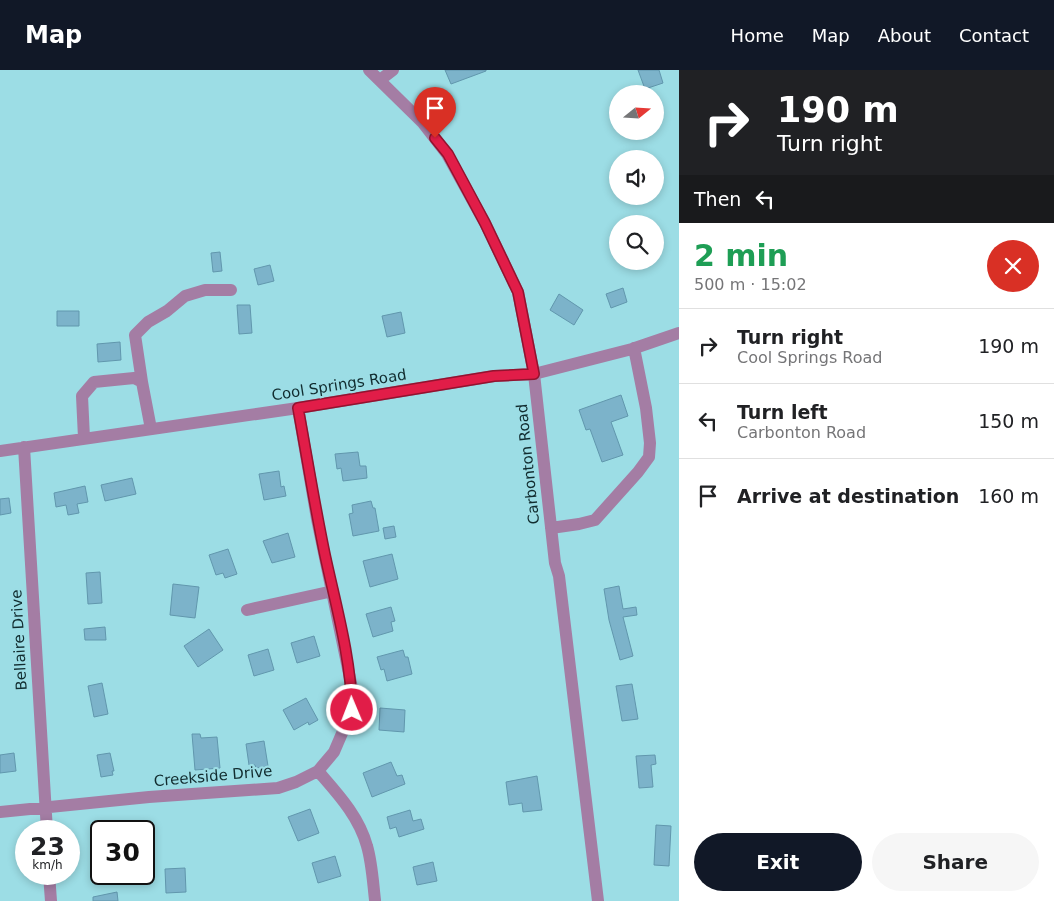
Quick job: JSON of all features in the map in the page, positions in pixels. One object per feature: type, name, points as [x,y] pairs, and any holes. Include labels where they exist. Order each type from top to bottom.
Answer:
[{"type":"street","name":"Carbonton Road","points":[[369,70],[423,123],[448,154],[485,223],[518,292],[534,374],[555,563],[560,586],[598,901]]},
{"type":"street","points":[[380,80],[393,70]]},
{"type":"street","points":[[151,429],[135,335],[148,322],[167,311],[185,296],[205,290],[231,290]]},
{"type":"street","name":"Cool Springs Road","points":[[0,451],[298,408],[494,376],[534,374],[634,348],[679,333]]},
{"type":"street","points":[[551,528],[595,520],[649,457],[650,443],[646,408],[634,348]]},
{"type":"street","points":[[84,438],[82,396],[94,382],[134,378],[142,382]]},
{"type":"street","name":"Creekside Drive","points":[[0,812],[278,788],[296,782],[318,771],[334,752],[352,710],[350,679],[317,519],[298,408]]},
{"type":"street","name":"Bellaire Drive","points":[[24,447],[46,820]]},
{"type":"street","points":[[247,610],[333,591]]},
{"type":"street","points":[[318,771],[350,810],[368,846],[375,900]]},
{"type":"street","points":[[50,885],[51,901]]},
{"type":"building","points":[[445,70],[486,70],[486,71],[451,84]]},
{"type":"building","points":[[638,70],[659,70],[663,83],[644,85]]},
{"type":"building","points":[[220,252],[222,271],[213,272],[211,253]]},
{"type":"building","points":[[270,265],[274,281],[258,285],[254,269]]},
{"type":"building","points":[[623,288],[627,302],[611,308],[606,294]]},
{"type":"building","points":[[559,294],[583,310],[574,325],[550,310]]},
{"type":"building","points":[[237,305],[250,305],[252,333],[239,334]]},
{"type":"building","points":[[57,311],[79,311],[79,326],[57,326]]},
{"type":"building","points":[[401,312],[405,333],[387,337],[382,316]]},
{"type":"building","points":[[120,342],[121,360],[98,362],[97,344]]},
{"type":"building","points":[[621,395],[628,416],[611,422],[623,455],[602,462],[590,429],[586,430],[579,410]]},
{"type":"building","points":[[358,452],[360,466],[366,466],[367,478],[343,481],[341,468],[337,469],[335,454]]},
{"type":"building","points":[[279,471],[281,487],[284,486],[286,496],[264,500],[259,474]]},
{"type":"building","points":[[132,478],[136,494],[105,501],[101,485]]},
{"type":"building","points":[[85,486],[88,502],[77,504],[79,513],[68,515],[66,505],[56,507],[54,493]]},
{"type":"building","points":[[9,498],[11,513],[0,515],[0,499]]},
{"type":"building","points":[[371,501],[373,508],[375,508],[379,531],[353,536],[349,514],[353,513],[352,505]]},
{"type":"building","points":[[394,526],[396,537],[385,539],[383,528]]},
{"type":"building","points":[[288,533],[295,557],[272,563],[263,541]]},
{"type":"building","points":[[228,549],[237,574],[225,578],[223,573],[216,575],[209,555]]},
{"type":"building","points":[[392,554],[398,579],[370,587],[363,561]]},
{"type":"building","points":[[100,572],[102,603],[88,604],[86,573]]},
{"type":"building","points":[[173,584],[199,587],[195,618],[170,615]]},
{"type":"building","points":[[619,586],[623,609],[636,607],[637,615],[623,617],[633,656],[620,660],[609,620],[604,589]]},
{"type":"building","points":[[391,607],[395,621],[391,622],[393,631],[373,637],[366,614]]},
{"type":"building","points":[[105,627],[106,640],[85,640],[84,629]]},
{"type":"building","points":[[209,629],[223,650],[198,667],[184,646]]},
{"type":"building","points":[[314,636],[320,656],[297,663],[291,643]]},
{"type":"building","points":[[268,649],[274,670],[254,676],[248,655]]},
{"type":"building","points":[[403,650],[405,657],[408,657],[412,674],[387,681],[384,669],[381,670],[377,657]]},
{"type":"building","points":[[102,683],[108,714],[94,717],[88,686]]},
{"type":"building","points":[[632,684],[638,719],[622,721],[616,686]]},
{"type":"building","points":[[306,698],[318,720],[309,725],[308,722],[294,730],[283,710]]},
{"type":"building","points":[[380,708],[405,710],[404,732],[379,730]]},
{"type":"building","points":[[192,734],[200,734],[201,738],[217,737],[220,768],[195,770]]},
{"type":"building","points":[[264,741],[268,766],[256,768],[255,765],[249,765],[246,744]]},
{"type":"building","points":[[14,753],[16,771],[0,773],[0,755]]},
{"type":"building","points":[[110,753],[114,771],[112,771],[113,775],[101,777],[97,755]]},
{"type":"building","points":[[655,755],[656,764],[651,765],[653,787],[639,788],[636,756]]},
{"type":"building","points":[[391,762],[397,776],[402,775],[405,784],[372,797],[363,773]]},
{"type":"building","points":[[537,776],[542,810],[523,812],[522,803],[509,805],[506,782]]},
{"type":"building","points":[[310,809],[319,833],[298,841],[288,817]]},
{"type":"building","points":[[410,810],[413,821],[421,819],[424,829],[399,837],[396,827],[390,829],[387,817]]},
{"type":"building","points":[[656,825],[671,826],[669,866],[654,865]]},
{"type":"building","points":[[335,856],[341,876],[318,883],[312,863]]},
{"type":"building","points":[[433,862],[437,881],[417,885],[413,867]]},
{"type":"building","points":[[185,868],[186,892],[166,893],[165,869]]},
{"type":"building","points":[[117,892],[118,901],[93,901],[93,897]]},
{"type":"route","points":[[352,710],[352,688],[346,653],[317,519],[298,408],[494,376],[534,374],[518,292],[485,223],[448,154],[435,138]]}]
